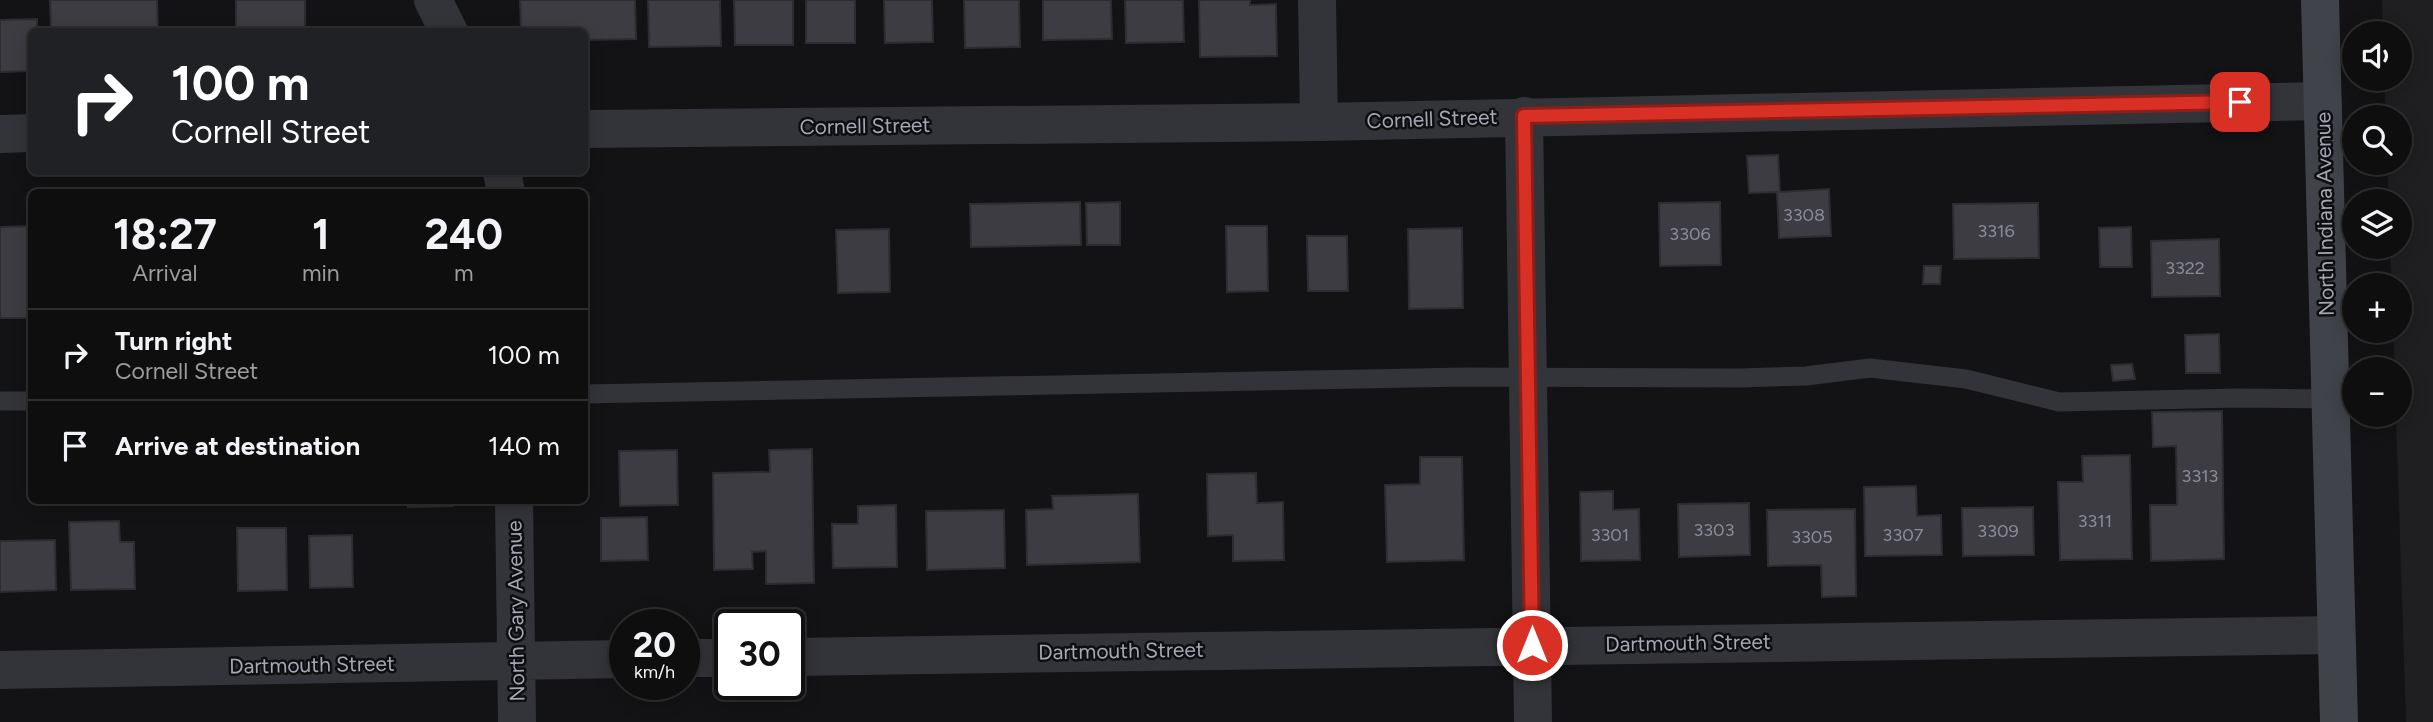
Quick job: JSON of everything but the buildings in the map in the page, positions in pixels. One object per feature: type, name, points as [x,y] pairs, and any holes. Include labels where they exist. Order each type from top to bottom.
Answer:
[{"type":"main road","name":"North Indiana Avenue","points":[[2320,0],[2339,722]]},
{"type":"street","points":[[433,0],[447,28]]},
{"type":"street","points":[[1317,0],[1319,122]]},
{"type":"street","name":"Cornell Street","points":[[588,129],[1319,122],[2322,101]]},
{"type":"street","points":[[1524,116],[1533,722]]},
{"type":"street","points":[[0,134],[28,133]]},
{"type":"street","name":"North Gary Avenue","points":[[514,504],[517,722]]},
{"type":"street","name":"Dartmouth Street","points":[[805,657],[2335,635]]},
{"type":"street","name":"Dartmouth Street","points":[[0,670],[609,659]]},
{"type":"lane","points":[[588,394],[1465,377],[1530,379],[1806,376],[1870,368],[1966,379],[2059,402],[2330,399]]},
{"type":"lane","points":[[0,401],[28,401]]},
{"type":"shaded area","points":[[2382,0],[2433,0],[2433,722],[2406,722],[2396,427],[2412,427],[2412,357],[2394,357],[2394,343],[2412,343],[2412,273],[2391,273],[2391,259],[2412,259],[2412,189],[2388,189],[2388,175],[2412,175],[2412,105],[2385,105],[2385,91],[2412,91],[2412,21],[2383,21]]},
{"type":"route","points":[[1532,645],[1524,116],[2240,102]]}]
